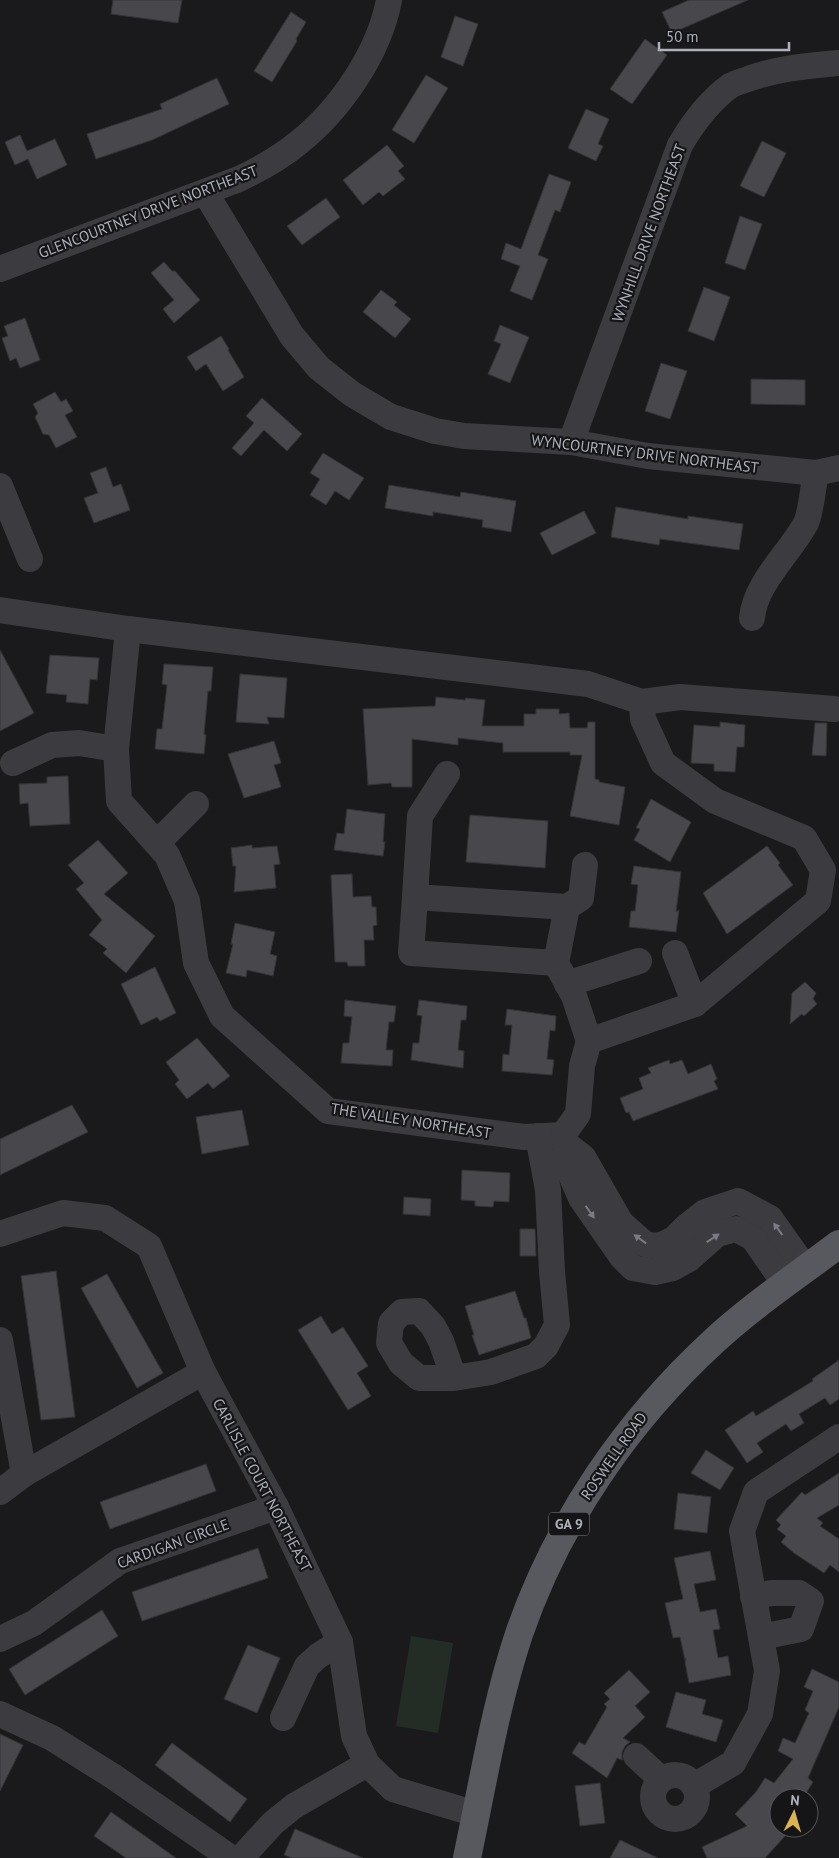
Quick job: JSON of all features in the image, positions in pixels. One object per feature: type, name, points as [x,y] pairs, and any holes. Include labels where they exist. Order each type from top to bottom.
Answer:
[{"type":"main road","name":"ROSWELL ROAD","points":[[467,1858],[497,1714],[519,1635],[533,1596],[550,1559],[586,1494],[630,1429],[656,1398],[715,1340],[795,1276],[839,1244]]},
{"type":"street","name":"GLENCOURTNEY DRIVE NORTHEAST","points":[[0,269],[240,179],[268,165],[298,144],[322,122],[345,94],[363,67],[377,38],[385,2]]},
{"type":"street","name":"WYNHILL DRIVE NORTHEAST","points":[[572,442],[680,145],[691,127],[711,103],[731,85],[767,72],[800,66],[839,63]]},
{"type":"street","name":"WYNCOURTNEY DRIVE NORTHEAST","points":[[205,192],[292,336],[319,368],[352,394],[392,417],[435,431],[464,436],[572,442],[648,456],[827,471]]},
{"type":"street","points":[[752,618],[753,609],[759,594],[807,522],[827,471]]},
{"type":"street","points":[[0,486],[30,559]]},
{"type":"street","points":[[0,610],[128,629],[588,684],[642,702],[680,697],[834,709]]},
{"type":"street","name":"THE VALLEY NORTHEAST","points":[[128,629],[116,749],[119,801],[167,855],[187,901],[196,963],[222,1016],[328,1111],[524,1137],[555,1138]]},
{"type":"street","points":[[589,1041],[695,1004],[818,902],[823,870],[804,838],[715,801],[663,763],[643,719],[642,702]]},
{"type":"street","points":[[13,763],[52,744],[79,743],[116,749]]},
{"type":"street","points":[[447,774],[420,816],[411,953],[562,973],[639,961]]},
{"type":"street","points":[[156,843],[196,804]]},
{"type":"street","points":[[415,896],[567,907],[580,898],[585,865]]},
{"type":"street","points":[[454,1378],[491,1372],[536,1356],[546,1346],[557,1325],[548,1190],[555,1138],[578,1114],[582,1066],[589,1041],[574,996],[562,973],[567,907]]},
{"type":"street","points":[[675,953],[695,1004]]},
{"type":"street","points":[[555,1138],[580,1198],[622,1257],[633,1268],[655,1272],[673,1268],[689,1259],[717,1234],[736,1229],[753,1238],[795,1276]]},
{"type":"street","name":"CARLISLE COURT NORTHEAST","points":[[0,1234],[63,1214],[105,1218],[149,1246],[203,1372],[276,1507],[340,1642],[354,1736],[367,1764],[393,1789],[476,1814]]},
{"type":"street","points":[[0,1340],[24,1474]]},
{"type":"street","points":[[0,1492],[24,1474],[203,1372]]},
{"type":"street","points":[[694,1786],[733,1762],[760,1714],[767,1671],[742,1530],[756,1492],[839,1437]]},
{"type":"street","name":"CARDIGAN CIRCLE","points":[[0,1639],[34,1623],[120,1560],[276,1507]]},
{"type":"street","points":[[753,1597],[771,1593],[799,1593],[811,1601],[801,1628],[761,1638]]},
{"type":"street","points":[[284,1718],[307,1666],[318,1656],[340,1642]]},
{"type":"street","points":[[0,1714],[52,1738],[114,1777],[231,1858]]},
{"type":"street","points":[[636,1756],[661,1779]]},
{"type":"street","points":[[240,1858],[273,1823],[294,1806],[367,1764]]},
{"type":"street","points":[[671,1775],[680,1775],[688,1779],[694,1786],[697,1794],[696,1802],[686,1816],[678,1819],[669,1819],[661,1815],[655,1808],[652,1800],[653,1792],[661,1779],[671,1775]]},
{"type":"shaded area","points":[[411,1636],[453,1643],[438,1733],[396,1726]]},
{"type":"building","points":[[113,0],[182,0],[178,23],[111,14]]},
{"type":"building","points":[[689,0],[748,0],[672,33],[662,12]]},
{"type":"building","points":[[291,12],[306,22],[296,39],[297,41],[272,82],[254,71]]},
{"type":"building","points":[[455,16],[478,24],[463,66],[441,57]]},
{"type":"building","points":[[645,39],[667,55],[632,104],[610,89]]},
{"type":"building","points":[[426,75],[448,88],[414,143],[392,130]]},
{"type":"building","points":[[217,78],[229,104],[152,140],[96,159],[87,134],[162,109],[160,104]]},
{"type":"building","points":[[586,109],[609,119],[598,144],[603,146],[596,161],[568,148]]},
{"type":"building","points":[[20,135],[27,151],[55,139],[67,165],[37,179],[28,159],[15,165],[5,142]]},
{"type":"building","points":[[762,141],[786,153],[764,197],[740,186]]},
{"type":"building","points":[[387,145],[404,166],[398,171],[405,179],[383,196],[379,192],[363,205],[343,180]]},
{"type":"building","points":[[549,174],[571,182],[560,212],[555,210],[538,255],[548,259],[532,300],[510,291],[520,266],[501,259],[506,243],[521,249]]},
{"type":"building","points":[[326,198],[340,217],[302,245],[287,226]]},
{"type":"building","points":[[740,216],[762,224],[745,270],[725,263]]},
{"type":"building","points":[[164,262],[172,271],[175,271],[200,300],[174,323],[163,309],[174,300],[151,273]]},
{"type":"building","points":[[704,287],[730,297],[714,341],[688,331]]},
{"type":"building","points":[[381,290],[397,302],[394,305],[411,319],[395,338],[363,312]]},
{"type":"building","points":[[25,318],[40,360],[20,368],[16,358],[10,361],[2,338],[8,336],[4,326]]},
{"type":"building","points":[[500,325],[529,337],[510,383],[488,374],[501,344],[494,341]]},
{"type":"building","points":[[221,336],[244,377],[223,391],[206,364],[196,371],[187,357]]},
{"type":"building","points":[[661,363],[687,371],[670,419],[645,411]]},
{"type":"building","points":[[751,379],[805,380],[805,405],[751,404]]},
{"type":"building","points":[[55,392],[61,402],[66,399],[73,411],[65,415],[77,437],[56,448],[49,435],[43,434],[35,417],[38,413],[33,404]]},
{"type":"building","points":[[262,398],[302,434],[287,451],[264,430],[241,456],[232,448],[254,423],[246,416]]},
{"type":"building","points":[[323,453],[364,478],[349,500],[335,491],[326,505],[310,495],[320,479],[310,473]]},
{"type":"building","points":[[106,467],[113,487],[121,484],[130,510],[94,523],[84,498],[98,493],[90,473]]},
{"type":"building","points":[[389,485],[460,497],[461,492],[516,501],[511,532],[482,527],[483,520],[433,512],[433,516],[385,508]]},
{"type":"building","points":[[616,507],[688,519],[688,516],[743,524],[739,550],[660,539],[659,545],[611,537]]},
{"type":"building","points":[[584,511],[596,533],[552,555],[540,533]]},
{"type":"building","points":[[0,650],[34,713],[0,731]]},
{"type":"building","points":[[50,655],[99,658],[97,680],[90,679],[88,704],[66,702],[67,695],[46,693]]},
{"type":"building","points":[[164,664],[213,667],[211,691],[208,691],[204,754],[155,749],[157,729],[162,729],[167,685],[162,684]]},
{"type":"building","points":[[240,674],[287,678],[284,718],[267,717],[269,724],[236,722]]},
{"type":"building","points":[[436,697],[485,700],[482,726],[524,726],[524,714],[536,714],[536,709],[559,709],[559,714],[569,713],[570,728],[587,728],[588,722],[595,722],[595,779],[599,780],[599,782],[625,787],[619,825],[570,816],[582,755],[570,755],[570,752],[503,752],[503,743],[458,738],[458,745],[412,739],[412,787],[392,787],[391,783],[368,785],[363,709],[435,706]]},
{"type":"building","points":[[720,722],[745,725],[744,747],[737,747],[735,772],[714,771],[714,764],[691,763],[694,725],[720,727]]},
{"type":"building","points":[[815,723],[827,723],[826,756],[812,755]]},
{"type":"building","points":[[274,741],[281,763],[274,765],[281,787],[244,798],[228,754]]},
{"type":"building","points":[[68,776],[70,824],[30,826],[28,803],[20,804],[19,784],[47,783],[47,777]]},
{"type":"building","points":[[651,799],[691,822],[670,862],[634,840],[640,829],[636,828]]},
{"type":"building","points":[[347,809],[385,814],[383,856],[334,850],[337,833],[344,834]]},
{"type":"building","points":[[470,815],[548,821],[545,868],[466,862]]},
{"type":"building","points":[[98,840],[128,873],[104,894],[155,936],[126,973],[103,953],[107,949],[89,935],[102,920],[76,889],[84,883],[68,865]]},
{"type":"building","points":[[252,845],[252,848],[277,846],[280,864],[274,865],[276,888],[234,892],[236,866],[233,866],[231,848]]},
{"type":"building","points":[[767,846],[793,885],[727,934],[703,893]]},
{"type":"building","points":[[634,866],[681,872],[676,912],[679,910],[676,932],[629,927],[631,911],[635,911],[638,885],[631,884]]},
{"type":"building","points":[[352,874],[353,897],[371,896],[372,907],[376,907],[377,925],[373,926],[374,940],[364,940],[365,966],[348,966],[347,962],[335,962],[331,875]]},
{"type":"building","points":[[235,923],[275,932],[270,954],[277,956],[273,976],[247,970],[246,977],[226,973],[233,944],[231,944]]},
{"type":"building","points":[[155,967],[176,1013],[160,1021],[157,1017],[141,1025],[121,984]]},
{"type":"building","points":[[805,982],[816,993],[813,999],[817,1004],[804,1016],[802,1014],[790,1024],[792,993]]},
{"type":"building","points":[[345,1000],[396,1006],[394,1022],[389,1022],[386,1050],[393,1050],[392,1066],[341,1063],[343,1043],[349,1043],[352,1017],[344,1016]]},
{"type":"building","points":[[419,1000],[467,1006],[466,1020],[461,1020],[458,1050],[464,1051],[463,1068],[411,1060],[413,1043],[419,1043],[422,1016],[417,1015]]},
{"type":"building","points":[[507,1009],[556,1016],[555,1031],[550,1030],[547,1059],[554,1060],[552,1075],[502,1071],[503,1054],[509,1055],[512,1025],[505,1025]]},
{"type":"building","points":[[197,1038],[230,1076],[213,1089],[208,1083],[187,1099],[175,1084],[179,1080],[166,1062]]},
{"type":"building","points":[[669,1060],[670,1064],[682,1060],[688,1074],[711,1064],[717,1079],[714,1081],[718,1089],[633,1121],[629,1112],[626,1113],[620,1098],[643,1089],[639,1078],[651,1073],[648,1068]]},
{"type":"building","points":[[72,1105],[88,1132],[0,1175],[0,1139]]},
{"type":"building","points":[[242,1110],[249,1145],[202,1154],[196,1117]]},
{"type":"building","points":[[462,1170],[510,1173],[509,1202],[494,1201],[493,1207],[475,1206],[475,1201],[461,1200]]},
{"type":"building","points":[[404,1197],[431,1199],[430,1216],[403,1214]]},
{"type":"building","points":[[520,1229],[535,1229],[536,1256],[520,1256]]},
{"type":"building","points":[[56,1271],[75,1417],[41,1420],[21,1276]]},
{"type":"building","points":[[107,1274],[163,1373],[137,1388],[81,1288]]},
{"type":"building","points":[[515,1291],[524,1318],[526,1318],[531,1338],[479,1355],[465,1306]]},
{"type":"building","points":[[321,1316],[332,1334],[343,1327],[368,1366],[357,1373],[371,1396],[348,1410],[298,1330]]},
{"type":"building","points":[[839,1360],[839,1399],[830,1405],[825,1398],[799,1414],[804,1423],[791,1431],[786,1424],[757,1443],[763,1452],[747,1463],[725,1430],[753,1411],[756,1416],[813,1381],[812,1379]]},
{"type":"building","points":[[706,1450],[734,1468],[720,1490],[691,1473]]},
{"type":"building","points":[[206,1464],[216,1491],[110,1529],[100,1502]]},
{"type":"building","points":[[839,1473],[839,1505],[817,1518],[823,1523],[820,1526],[839,1539],[839,1572],[830,1565],[824,1573],[781,1542],[786,1536],[777,1529],[781,1525],[776,1520],[802,1492],[805,1495]]},
{"type":"building","points":[[678,1493],[711,1497],[707,1533],[674,1529]]},
{"type":"building","points":[[258,1548],[268,1578],[142,1621],[132,1592]]},
{"type":"building","points":[[710,1551],[716,1580],[694,1584],[700,1612],[716,1609],[720,1629],[713,1630],[718,1658],[728,1656],[731,1675],[689,1683],[686,1658],[685,1660],[680,1637],[673,1638],[665,1603],[683,1599],[674,1558]]},
{"type":"building","points":[[102,1610],[118,1636],[25,1695],[9,1669]]},
{"type":"building","points":[[248,1645],[280,1658],[257,1713],[224,1699]]},
{"type":"building","points":[[812,1669],[839,1682],[839,1707],[808,1778],[813,1782],[809,1788],[769,1788],[769,1838],[783,1838],[765,1858],[707,1858],[702,1847],[747,1826],[735,1814],[756,1792],[765,1778],[774,1783],[793,1759],[778,1751],[783,1738],[795,1743],[809,1713],[805,1710],[813,1691],[804,1687]]},
{"type":"building","points":[[629,1670],[650,1692],[635,1706],[645,1717],[623,1738],[630,1742],[622,1752],[622,1760],[617,1758],[607,1778],[572,1753],[579,1742],[585,1745],[607,1707],[604,1704],[610,1699],[604,1693]]},
{"type":"building","points":[[676,1692],[706,1700],[702,1714],[723,1720],[716,1742],[666,1727]]},
{"type":"building","points":[[0,1734],[23,1745],[0,1791]]},
{"type":"building","points":[[172,1743],[247,1799],[230,1822],[155,1765]]},
{"type":"building","points":[[600,1783],[605,1823],[580,1826],[575,1786]]},
{"type":"building","points":[[111,1812],[176,1858],[126,1858],[94,1836]]},
{"type":"building","points":[[295,1829],[363,1858],[292,1858],[284,1855]]},
{"type":"building","points":[[620,1840],[658,1858],[610,1858]]}]
